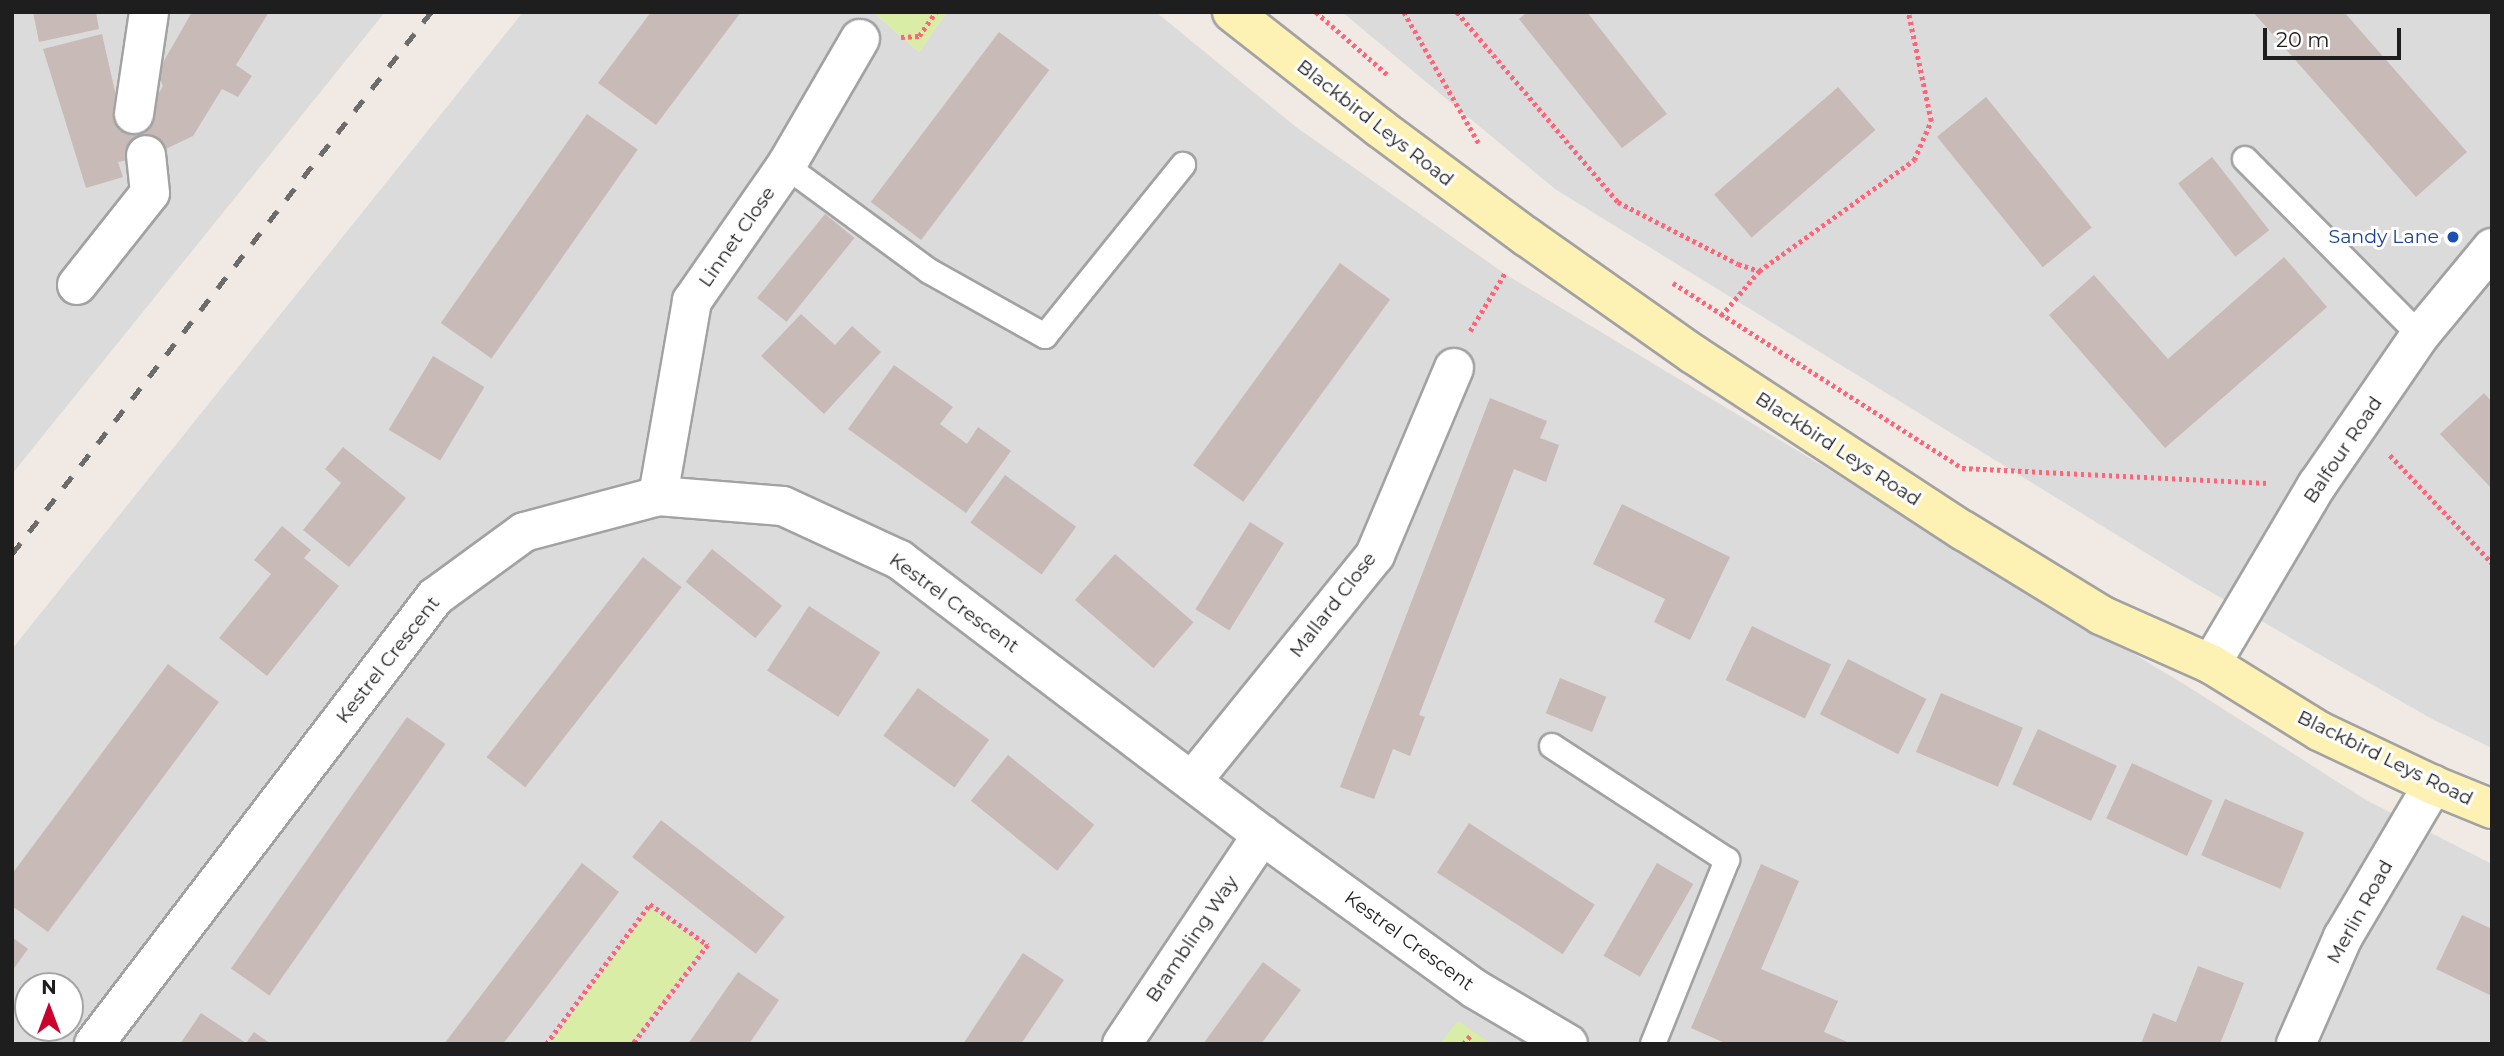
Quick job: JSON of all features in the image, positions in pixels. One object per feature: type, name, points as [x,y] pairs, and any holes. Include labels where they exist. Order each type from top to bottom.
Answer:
[{"type":"street","points":[[134,114],[149,12]]},
{"type":"street","name":"Blackbird Leys Road","points":[[1232,12],[1380,128],[1527,237],[1693,354],[1964,531],[2101,615],[2211,664],[2319,730],[2433,785],[2492,808]]},
{"type":"street","name":"Linnet Close","points":[[658,495],[692,301],[786,166],[860,39]]},
{"type":"street","points":[[77,285],[150,193],[146,155]]},
{"type":"street","name":"Balfour Road","points":[[2211,664],[2317,485],[2420,335],[2489,259]]},
{"type":"street","name":"Mallard Close","points":[[1192,781],[1375,555],[1454,368]]},
{"type":"street","name":"Kestrel Crescent","points":[[94,1044],[435,597],[524,532],[658,495],[783,506],[900,561],[1262,835],[1475,989],[1568,1044]]},
{"type":"street","name":"Merlin Road","points":[[2296,1044],[2343,937],[2433,785]]},
{"type":"street","name":"Brambling Way","points":[[1122,1044],[1262,835]]},
{"type":"lane","points":[[2245,159],[2420,335]]},
{"type":"lane","points":[[786,166],[929,271],[1045,336],[1183,165]]},
{"type":"lane","points":[[1552,746],[1727,860],[1653,1044]]},
{"type":"path","points":[[1404,12],[1484,153]]},
{"type":"path","points":[[1457,12],[1618,202],[1738,264],[1759,271]]},
{"type":"path","points":[[1908,12],[1931,121],[1914,160],[1759,271],[1722,315],[1962,468],[2317,485]]},
{"type":"path","points":[[1471,327],[1527,237]]},
{"type":"path","points":[[2360,424],[2492,563]]},
{"type":"path","points":[[547,1044],[650,904],[708,945],[633,1044]]},
{"type":"shaded area","points":[[12,12],[385,12],[12,474]]},
{"type":"shaded area","points":[[523,12],[873,12],[919,52],[947,12],[1156,12],[1296,127],[1505,274],[2187,686],[2366,800],[2492,864],[2492,1044],[12,1044],[12,649]]},
{"type":"shaded area","points":[[1342,12],[2492,12],[2492,748],[2432,719],[2190,580],[1555,189]]},
{"type":"green space","points":[[873,12],[947,12],[919,52]]},
{"type":"green space","points":[[650,908],[704,946],[630,1044],[550,1044]]},
{"type":"green space","points":[[1458,1021],[1474,1032],[1492,1044],[1440,1044]]},
{"type":"building","points":[[33,12],[96,12],[99,29],[39,42]]},
{"type":"building","points":[[192,12],[269,12],[236,65],[252,76],[238,97],[222,89],[193,136],[153,155],[118,162],[123,177],[86,188],[43,49],[102,34],[121,118],[152,105],[163,86],[157,73]]},
{"type":"building","points":[[651,12],[741,12],[656,125],[598,83]]},
{"type":"building","points":[[1527,12],[1587,12],[1667,114],[1622,148],[1519,19]]},
{"type":"building","points":[[2253,12],[2344,12],[2467,152],[2416,197]]},
{"type":"building","points":[[999,32],[1049,70],[921,240],[871,202]]},
{"type":"building","points":[[1838,87],[1875,130],[1752,238],[1714,195]]},
{"type":"building","points":[[1986,97],[2092,228],[2043,267],[1937,137]]},
{"type":"building","points":[[587,114],[638,150],[492,358],[441,323]]},
{"type":"building","points":[[2212,157],[2269,230],[2235,257],[2178,183]]},
{"type":"building","points":[[825,214],[855,238],[787,322],[757,298]]},
{"type":"building","points":[[2284,257],[2327,307],[2165,448],[2049,315],[2094,275],[2168,359]]},
{"type":"building","points":[[1340,263],[1390,299],[1243,502],[1193,465]]},
{"type":"building","points":[[801,314],[835,345],[852,326],[881,352],[824,414],[761,356]]},
{"type":"building","points":[[433,356],[484,387],[440,461],[389,430]]},
{"type":"building","points":[[894,365],[953,407],[940,424],[967,444],[978,427],[1011,451],[966,513],[848,429]]},
{"type":"building","points":[[2484,393],[2492,402],[2492,489],[2440,434]]},
{"type":"building","points":[[1490,398],[1547,421],[1540,438],[1559,445],[1546,482],[1514,469],[1419,715],[1425,717],[1410,756],[1393,749],[1374,799],[1340,787]]},
{"type":"building","points":[[343,447],[406,498],[349,567],[303,530],[341,483],[325,469]]},
{"type":"building","points":[[1005,475],[1076,527],[1042,574],[970,523]]},
{"type":"building","points":[[1622,504],[1730,557],[1690,640],[1654,622],[1665,599],[1593,564]]},
{"type":"building","points":[[1250,522],[1284,543],[1229,631],[1195,609]]},
{"type":"building","points":[[282,526],[311,550],[304,558],[339,586],[267,676],[219,638],[271,574],[254,560]]},
{"type":"building","points":[[712,549],[782,606],[756,638],[686,582]]},
{"type":"building","points":[[1115,554],[1193,622],[1153,668],[1075,600]]},
{"type":"building","points":[[643,557],[682,587],[525,787],[487,757]]},
{"type":"building","points":[[809,606],[880,652],[838,717],[767,671]]},
{"type":"building","points":[[1752,626],[1831,665],[1805,719],[1726,680]]},
{"type":"building","points":[[1848,659],[1926,699],[1898,754],[1820,714]]},
{"type":"building","points":[[168,664],[219,702],[48,932],[12,906],[12,874]]},
{"type":"building","points":[[1560,678],[1606,697],[1592,732],[1546,713]]},
{"type":"building","points":[[918,688],[989,740],[955,787],[883,736]]},
{"type":"building","points":[[1941,693],[2023,728],[1998,787],[1916,752]]},
{"type":"building","points":[[407,717],[446,744],[269,995],[231,968]]},
{"type":"building","points":[[2038,729],[2117,766],[2091,821],[2012,784]]},
{"type":"building","points":[[1008,755],[1094,825],[1057,871],[971,801]]},
{"type":"building","points":[[2132,763],[2213,801],[2187,856],[2106,818]]},
{"type":"building","points":[[2225,799],[2304,833],[2280,889],[2201,855]]},
{"type":"building","points":[[661,820],[785,917],[756,954],[632,857]]},
{"type":"building","points":[[1469,823],[1595,905],[1563,954],[1437,872]]},
{"type":"building","points":[[582,863],[619,892],[503,1044],[444,1044]]},
{"type":"building","points":[[1657,863],[1693,884],[1640,977],[1604,956]]},
{"type":"building","points":[[1761,864],[1799,881],[1761,969],[1838,1001],[1824,1032],[1852,1044],[1727,1044],[1691,1028]]},
{"type":"building","points":[[2462,915],[2492,929],[2492,996],[2436,969]]},
{"type":"building","points":[[12,937],[28,949],[12,971]]},
{"type":"building","points":[[1023,953],[1064,980],[1021,1044],[963,1044]]},
{"type":"building","points":[[1263,962],[1301,990],[1261,1044],[1203,1044]]},
{"type":"building","points":[[2198,966],[2244,983],[2220,1044],[2141,1044],[2153,1013],[2176,1022]]},
{"type":"building","points":[[738,972],[779,1000],[749,1044],[688,1044]]},
{"type":"building","points":[[201,1013],[246,1043],[254,1032],[271,1044],[180,1044]]},
{"type":"railway","points":[[12,554],[431,12]]},
{"type":"place","name":"Sandy Lane","points":[[2453,237]]}]
